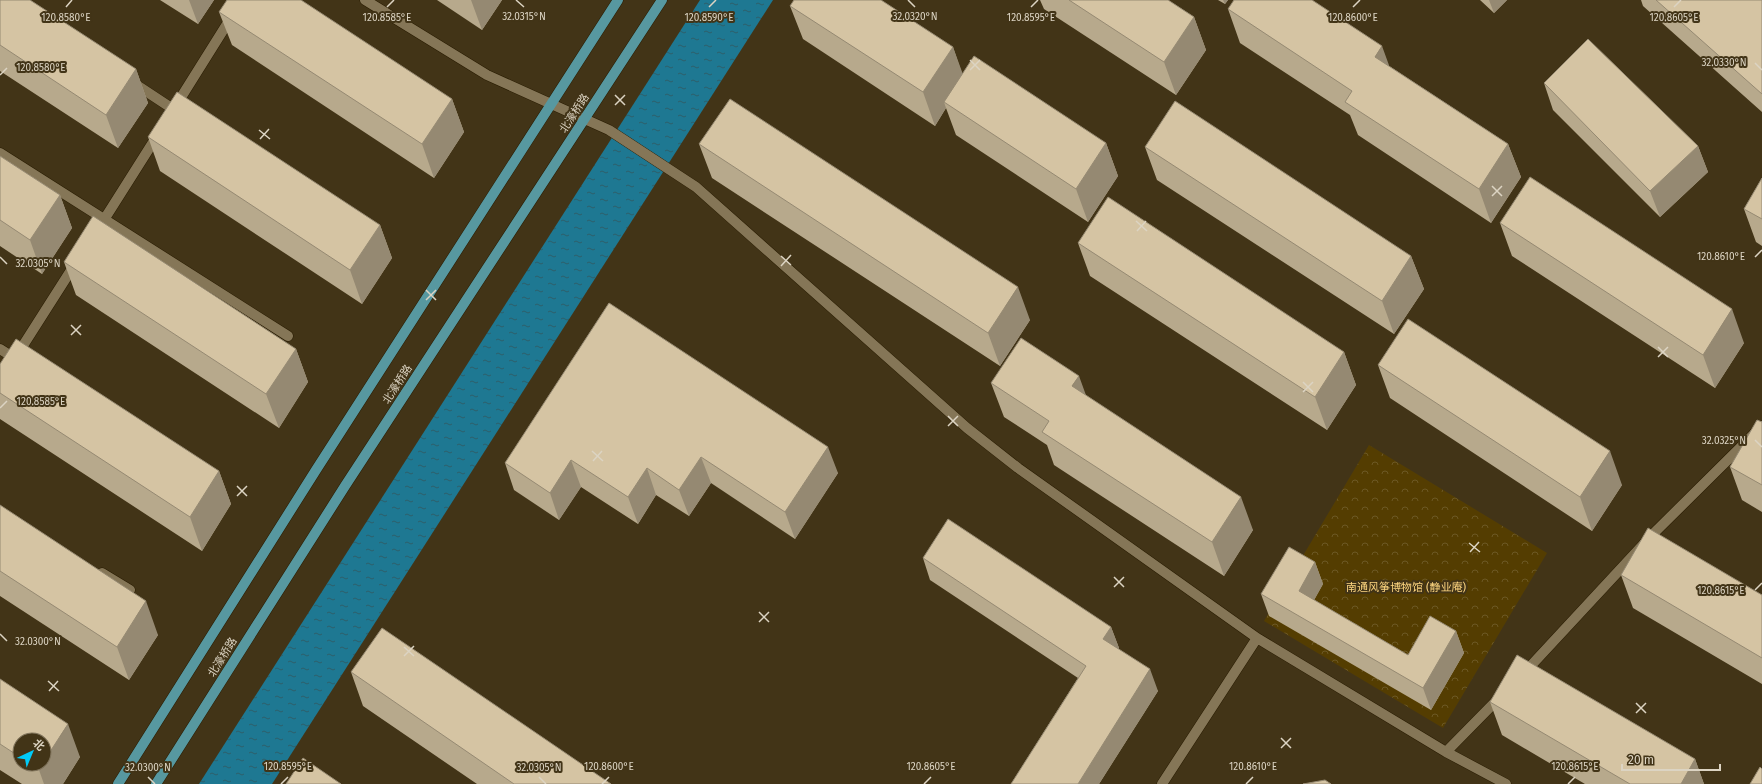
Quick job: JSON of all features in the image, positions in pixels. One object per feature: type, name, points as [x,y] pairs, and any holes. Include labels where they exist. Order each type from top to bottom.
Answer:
[{"type":"main road","name":"北濠桥路","points":[[118,784],[316,470],[618,0]]},
{"type":"main road","name":"北濠桥路","points":[[156,784],[350,479],[662,0]]},
{"type":"street","points":[[172,113],[242,0]]},
{"type":"street","points":[[365,0],[487,76],[551,103],[609,130],[696,186],[968,428],[1018,468],[1257,638],[1446,752],[1506,784]]},
{"type":"street","points":[[122,76],[172,113],[187,118]]},
{"type":"street","points":[[13,361],[162,129]]},
{"type":"street","points":[[0,153],[288,336]]},
{"type":"street","points":[[0,349],[13,361],[28,367]]},
{"type":"street","points":[[1517,680],[1654,534],[1762,426]]},
{"type":"street","points":[[91,566],[130,590]]},
{"type":"street","points":[[1162,784],[1257,638]]},
{"type":"street","points":[[1446,752],[1506,692]]},
{"type":"green space","name":"南通风筝博物馆 (静业庵)","points":[[1369,445],[1547,553],[1443,728],[1264,621]]},
{"type":"water","points":[[700,0],[773,0],[272,784],[199,784]]},
{"type":"building","points":[[0,0],[30,0],[136,69],[106,115],[0,45]]},
{"type":"building","points":[[227,0],[301,0],[452,99],[422,144],[219,12]]},
{"type":"building","points":[[794,0],[881,0],[953,47],[923,92],[790,6]]},
{"type":"building","points":[[1069,0],[1168,0],[1194,17],[1164,62]]},
{"type":"building","points":[[1234,0],[1312,0],[1382,46],[1375,57],[1508,144],[1479,189],[1345,102],[1352,91],[1228,9]]},
{"type":"building","points":[[1656,0],[1762,0],[1762,94]]},
{"type":"building","points":[[1588,39],[1698,146],[1650,191],[1544,83]]},
{"type":"building","points":[[974,56],[1106,143],[1076,189],[944,102]]},
{"type":"building","points":[[177,92],[380,225],[350,270],[148,137]]},
{"type":"building","points":[[730,99],[1018,287],[988,333],[699,144]]},
{"type":"building","points":[[1175,101],[1411,256],[1382,301],[1145,147]]},
{"type":"building","points":[[0,156],[60,195],[30,240],[0,220]]},
{"type":"building","points":[[1530,177],[1732,309],[1703,355],[1500,223]]},
{"type":"building","points":[[1762,178],[1762,219],[1744,209]]},
{"type":"building","points":[[1108,197],[1344,352],[1315,397],[1078,243]]},
{"type":"building","points":[[93,216],[296,349],[266,394],[64,262]]},
{"type":"building","points":[[609,303],[828,447],[785,512],[701,457],[679,490],[647,468],[628,497],[571,460],[550,493],[505,463]]},
{"type":"building","points":[[1408,319],[1610,451],[1580,497],[1378,365]]},
{"type":"building","points":[[1021,338],[1079,376],[1072,386],[1241,497],[1212,542],[1042,432],[1049,421],[991,383]]},
{"type":"building","points":[[16,339],[219,471],[190,517],[0,393],[0,364]]},
{"type":"building","points":[[1757,420],[1762,422],[1762,485],[1730,467]]},
{"type":"building","points":[[0,505],[146,601],[117,647],[0,571]]},
{"type":"building","points":[[948,519],[1111,627],[1103,639],[1150,669],[1078,784],[1011,784],[1086,666],[923,558]]},
{"type":"building","points":[[1648,528],[1762,595],[1762,658],[1621,575]]},
{"type":"building","points":[[1289,547],[1315,562],[1299,591],[1408,655],[1430,616],[1456,631],[1423,688],[1261,594]]},
{"type":"building","points":[[382,628],[611,784],[514,784],[351,672]]},
{"type":"building","points":[[1517,655],[1695,759],[1681,784],[1630,784],[1490,702]]},
{"type":"building","points":[[0,679],[68,724],[52,749],[52,732],[12,732],[12,752],[0,744]]},
{"type":"building","points":[[303,758],[341,784],[286,784]]},
{"type":"building","points":[[1760,767],[1762,769],[1762,784],[1750,784]]},
{"type":"building","points":[[1325,780],[1331,784],[1303,784]]}]
